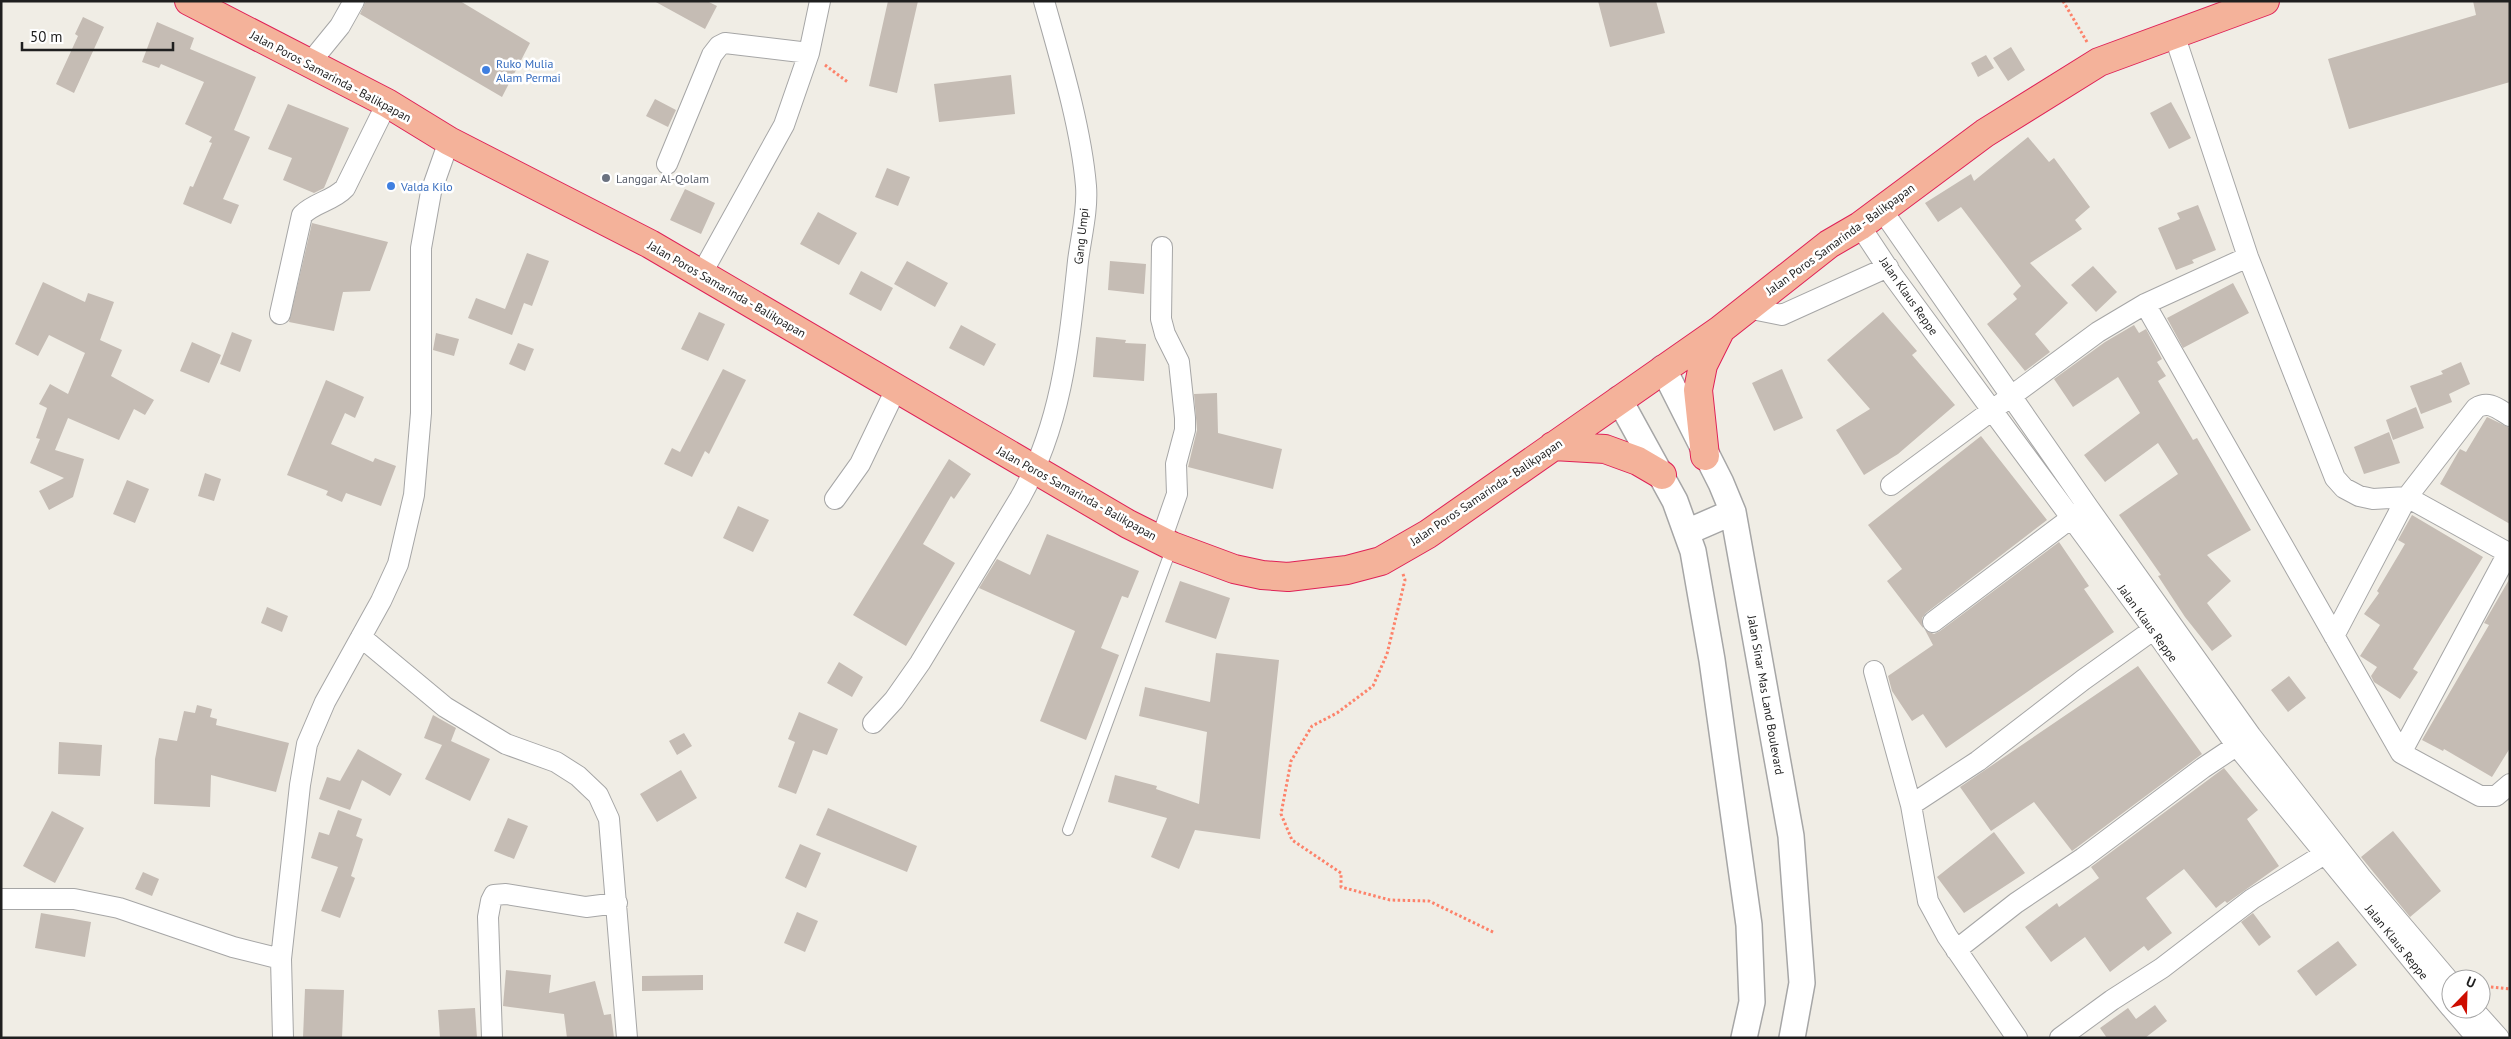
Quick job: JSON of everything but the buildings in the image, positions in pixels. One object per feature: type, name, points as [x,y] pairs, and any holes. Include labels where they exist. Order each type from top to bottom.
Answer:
[{"type":"highway","name":"Jalan Poros Samarinda - Balikpapan","points":[[189,1],[387,103],[449,141],[702,272],[896,389],[1128,524],[1166,543],[1234,569],[1262,576],[1288,577],[1347,570],[1381,561],[1428,534],[1720,330],[1829,244],[1860,226],[1985,132],[2099,62],[2264,1]]},
{"type":"highway","points":[[1705,456],[1698,390],[1703,364],[1720,330]]},
{"type":"highway","points":[[1553,446],[1604,449],[1638,461],[1662,475]]},
{"type":"street","points":[[309,64],[340,26],[354,1]]},
{"type":"street","points":[[702,272],[784,126],[809,53],[820,1]]},
{"type":"street","name":"Gang Umpi","points":[[873,723],[894,700],[920,663],[1035,471],[1058,404],[1066,367],[1086,189],[1082,157],[1044,1]]},
{"type":"street","points":[[2174,34],[2248,257],[2335,478],[2344,488],[2359,496],[2373,499],[2407,497],[2509,553],[2401,753]]},
{"type":"street","points":[[667,164],[712,55],[718,46],[725,43],[809,53]]},
{"type":"street","points":[[280,314],[302,215],[310,207],[337,196],[345,188],[387,103]]},
{"type":"street","points":[[283,1038],[281,959],[300,785],[307,744],[325,702],[398,564],[414,495],[421,413],[421,248],[432,192],[449,141]]},
{"type":"street","name":"Jalan Klaus Reppe","points":[[1882,210],[2088,507],[2161,624],[2243,741],[2331,849],[2441,994]]},
{"type":"street","name":"Jalan Klaus Reppe","points":[[1860,226],[1990,410],[2070,518],[2161,624]]},
{"type":"street","points":[[1162,248],[1161,320],[1165,334],[1179,362],[1185,424],[1176,464],[1177,494],[1166,543]]},
{"type":"street","points":[[1891,485],[2010,395],[2098,332],[2146,304],[2248,257]]},
{"type":"street","points":[[1747,308],[1782,315],[1891,272],[1916,260]]},
{"type":"street","points":[[2146,304],[2401,753],[2480,796],[2496,796],[2510,784]]},
{"type":"street","name":"Jalan Sinar Mas Land Boulevard","points":[[1663,368],[1705,456],[1721,483],[1733,512],[1791,836],[1802,983],[1792,1038]]},
{"type":"street","points":[[835,499],[860,464],[896,389]]},
{"type":"street","points":[[1619,399],[1662,475],[1688,532],[1693,551],[1710,650],[1749,925],[1752,1002],[1744,1038]]},
{"type":"street","points":[[2334,636],[2407,497],[2476,408],[2483,404],[2490,404],[2510,416]]},
{"type":"street","points":[[1933,622],[2070,518],[2088,507]]},
{"type":"street","points":[[1688,532],[1733,512]]},
{"type":"street","points":[[1911,805],[1978,761],[2083,680],[2161,624]]},
{"type":"street","points":[[361,637],[445,708],[506,744],[556,762],[578,776],[598,795],[609,820],[618,903],[627,1038]]},
{"type":"street","points":[[1874,671],[1911,805],[1928,901],[1956,950],[2017,1038]]},
{"type":"street","points":[[1956,950],[2016,903],[2099,846],[2243,741]]},
{"type":"street","points":[[2060,1038],[2112,1000],[2162,968],[2252,899],[2331,849]]},
{"type":"street","name":"Jalan Klaus Reppe","points":[[2331,849],[2361,877],[2441,970]]},
{"type":"street","points":[[492,1038],[488,917],[494,895],[506,894],[586,907],[618,903]]},
{"type":"street","points":[[1,899],[74,899],[119,908],[233,947],[281,959]]},
{"type":"street","name":"Jalan Klaus Reppe","points":[[2461,1019],[2477,1038]]},
{"type":"street","points":[[2482,1019],[2499,1038]]},
{"type":"lane","points":[[1068,830],[1166,543]]},
{"type":"path","points":[[2063,1],[2099,62]]},
{"type":"path","points":[[809,53],[849,83]]},
{"type":"path","points":[[1397,551],[1405,580],[1387,654],[1373,686],[1337,713],[1312,726],[1291,761],[1281,814],[1292,840],[1342,873],[1341,887],[1390,900],[1430,902],[1495,933]]},
{"type":"path","points":[[2491,987],[2510,988]]},
{"type":"place","name":"Ruko Mulia Alam Permai","points":[[486,70]]},
{"type":"place","name":"Langgar Al-Qolam","points":[[606,178]]},
{"type":"place","name":"Valda Kilo","points":[[391,186]]}]
